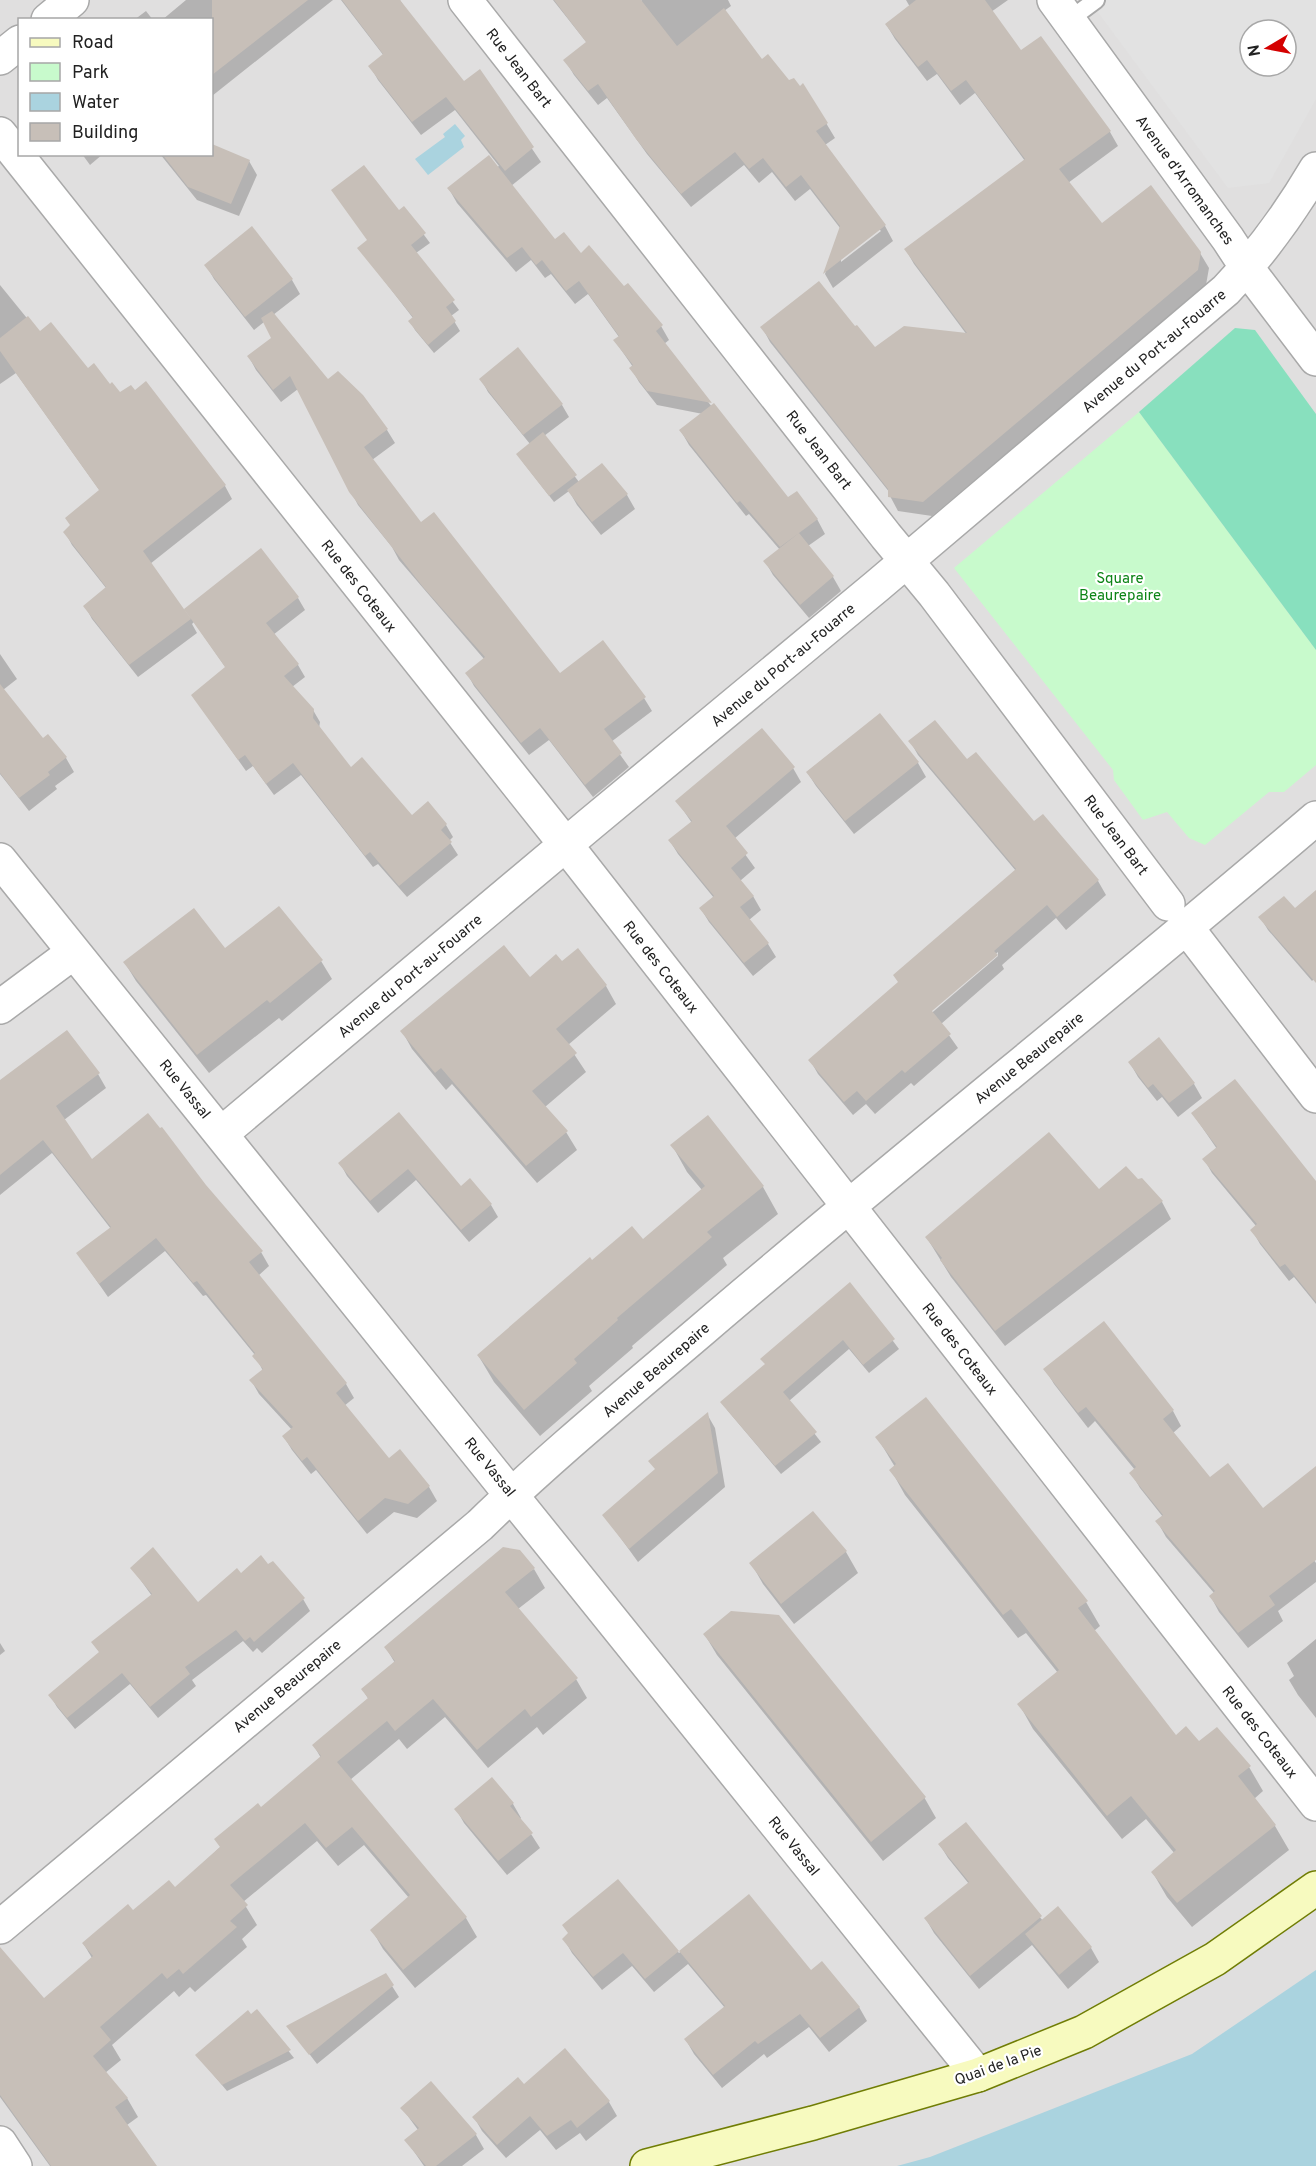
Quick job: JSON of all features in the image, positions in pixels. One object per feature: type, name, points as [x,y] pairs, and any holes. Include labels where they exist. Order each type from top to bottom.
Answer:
[{"type":"street","points":[[50,18],[72,0]]},
{"type":"street","name":"Rue Jean Bart","points":[[465,0],[934,594],[1316,1096]]},
{"type":"street","name":"Avenue d'Arromanches","points":[[1061,10],[1247,268],[1316,359]]},
{"type":"street","points":[[0,58],[18,44]]},
{"type":"street","name":"Rue des Coteaux","points":[[0,134],[566,845],[1316,1804]]},
{"type":"street","name":"Avenue du Port-au-Fouarre","points":[[221,1134],[907,561],[1226,290],[1247,268],[1296,203],[1316,169]]},
{"type":"street","name":"Avenue Beaurepaire","points":[[0,1927],[480,1525],[512,1494],[848,1206],[1178,916],[1316,818]]},
{"type":"street","name":"Rue Vassal","points":[[0,860],[978,2075]]},
{"type":"street","points":[[0,1007],[74,952]]},
{"type":"street","name":"Quai de la Pie","points":[[647,2166],[813,2123],[978,2075],[1084,2032],[1215,1959],[1316,1888]]},
{"type":"street","points":[[0,2143],[15,2166]]},
{"type":"lane","points":[[1061,10],[1096,0]]},
{"type":"shaded area","points":[[0,0],[1316,0],[1316,2166],[0,2166]]},
{"type":"shaded area","points":[[1089,0],[1316,0],[1316,99],[1269,183],[1228,188]]},
{"type":"green space","points":[[1235,328],[1255,330],[1316,414],[1316,650],[1139,412]]},
{"type":"green space","name":"Square Beaurepaire","points":[[1139,412],[1316,650],[1316,765],[1284,792],[1269,792],[1205,845],[1189,838],[1167,812],[1143,820],[1114,780],[1113,770],[954,568]]},
{"type":"water","points":[[455,124],[465,136],[461,140],[464,147],[428,175],[415,159],[445,137],[443,134]]},
{"type":"water","points":[[1316,1970],[1316,2166],[897,2166],[930,2157],[1192,2054]]},
{"type":"building","points":[[212,0],[308,0],[213,74]]},
{"type":"building","points":[[342,0],[400,0],[464,81],[480,69],[534,147],[505,171],[446,97],[412,122],[368,66],[383,54]]},
{"type":"building","points":[[554,0],[641,0],[677,46],[724,8],[762,59],[768,54],[789,80],[794,78],[800,86],[803,83],[828,123],[816,131],[886,225],[823,274],[840,226],[801,175],[786,187],[763,158],[749,169],[735,152],[681,194],[636,139],[598,84],[588,91],[563,60],[586,42]]},
{"type":"building","points":[[916,0],[985,0],[1021,50],[1041,36],[1111,131],[1059,169],[1102,223],[1151,185],[1201,252],[1198,270],[923,502],[888,497],[888,489],[760,327],[819,281],[875,347],[904,326],[967,333],[904,249],[1025,159],[966,80],[951,91],[927,60],[918,67],[885,24]]},
{"type":"building","points":[[213,144],[250,160],[231,204],[188,187],[164,156],[213,156]]},
{"type":"building","points":[[489,155],[555,239],[564,232],[581,253],[589,245],[624,286],[628,283],[663,325],[656,331],[712,403],[647,391],[629,368],[633,365],[613,340],[619,336],[579,281],[566,291],[542,260],[536,265],[522,247],[507,258],[447,188]]},
{"type":"building","points":[[364,165],[399,210],[404,206],[426,233],[411,245],[455,300],[446,307],[456,321],[428,345],[408,321],[413,317],[357,248],[367,240],[331,190]]},
{"type":"building","points":[[252,226],[293,279],[245,317],[204,265]]},
{"type":"building","points":[[272,311],[328,379],[338,371],[363,395],[388,429],[364,447],[421,522],[434,512],[560,673],[603,640],[646,697],[604,729],[622,753],[585,785],[540,728],[521,743],[465,673],[485,657],[423,587],[349,492],[290,376],[273,390],[247,356],[271,338],[261,318]]},
{"type":"building","points":[[28,316],[40,331],[51,322],[88,368],[94,363],[110,384],[112,382],[120,392],[131,385],[135,390],[146,381],[226,485],[143,551],[191,619],[129,665],[83,606],[106,587],[63,532],[70,525],[65,518],[99,490],[0,351],[0,338]]},
{"type":"building","points":[[518,347],[563,404],[523,435],[479,379]]},
{"type":"building","points":[[714,403],[788,497],[797,491],[818,519],[780,547],[740,501],[737,503],[679,430]]},
{"type":"building","points":[[543,432],[577,475],[549,496],[516,454]]},
{"type":"building","points":[[602,463],[628,494],[592,522],[567,490]]},
{"type":"building","points":[[799,533],[834,576],[800,605],[763,561]]},
{"type":"building","points":[[261,548],[299,597],[266,623],[299,664],[284,676],[314,709],[313,718],[351,767],[362,757],[412,815],[428,801],[447,824],[441,830],[452,842],[399,886],[370,852],[365,856],[293,763],[266,784],[245,755],[238,760],[191,695],[225,667],[184,609]]},
{"type":"building","points":[[0,684],[43,738],[48,734],[67,757],[48,772],[50,775],[19,798],[0,773]]},
{"type":"building","points":[[880,713],[919,762],[845,821],[806,772]]},
{"type":"building","points":[[935,720],[967,759],[976,752],[1034,821],[1043,814],[1099,880],[1057,917],[1047,905],[994,951],[998,955],[932,1011],[951,1034],[905,1073],[902,1070],[866,1101],[857,1091],[844,1102],[808,1060],[898,982],[893,975],[1016,869],[908,741]]},
{"type":"building","points":[[762,728],[795,767],[726,826],[748,853],[731,868],[754,896],[740,907],[769,943],[744,963],[699,908],[714,896],[668,840],[692,821],[675,801]]},
{"type":"building","points":[[1316,890],[1316,983],[1258,917],[1284,896],[1295,908]]},
{"type":"building","points":[[279,906],[323,960],[270,1003],[267,1000],[197,1055],[123,962],[194,908],[225,948]]},
{"type":"building","points":[[504,945],[530,977],[556,954],[562,961],[578,948],[607,985],[556,1029],[577,1053],[532,1091],[568,1131],[526,1166],[441,1068],[435,1073],[400,1031]]},
{"type":"building","points":[[67,1030],[100,1073],[56,1106],[92,1159],[148,1113],[160,1128],[162,1127],[206,1185],[263,1251],[249,1262],[347,1383],[336,1393],[389,1458],[400,1449],[430,1486],[408,1504],[385,1498],[358,1521],[307,1457],[302,1461],[282,1436],[293,1427],[249,1380],[263,1369],[252,1356],[255,1353],[197,1281],[193,1283],[156,1238],[99,1284],[76,1253],[111,1227],[43,1140],[0,1175],[0,1080]]},
{"type":"building","points":[[1159,1037],[1195,1083],[1169,1103],[1153,1084],[1148,1088],[1128,1062]]},
{"type":"building","points":[[1235,1079],[1316,1181],[1316,1302],[1285,1264],[1280,1267],[1250,1230],[1257,1224],[1202,1159],[1217,1147],[1191,1113]]},
{"type":"building","points":[[399,1112],[461,1186],[470,1178],[492,1204],[461,1230],[408,1169],[370,1201],[338,1163]]},
{"type":"building","points":[[708,1115],[764,1186],[707,1232],[712,1237],[617,1318],[618,1320],[574,1359],[577,1363],[524,1410],[477,1355],[590,1257],[592,1260],[632,1226],[643,1239],[705,1186],[670,1145]]},
{"type":"building","points":[[1049,1132],[1099,1189],[1126,1166],[1138,1179],[1142,1178],[1163,1201],[995,1331],[925,1237]]},
{"type":"building","points":[[850,1282],[895,1339],[863,1365],[843,1340],[783,1392],[817,1432],[775,1466],[720,1402],[765,1364],[760,1359]]},
{"type":"building","points":[[1104,1321],[1174,1410],[1163,1419],[1210,1477],[1228,1463],[1263,1508],[1316,1466],[1316,1560],[1269,1596],[1275,1605],[1238,1633],[1209,1596],[1215,1591],[1155,1521],[1163,1515],[1129,1473],[1136,1467],[1086,1407],[1078,1413],[1043,1369]]},
{"type":"building","points":[[926,1397],[1088,1601],[1078,1608],[1176,1735],[1186,1726],[1199,1741],[1217,1727],[1251,1766],[1238,1776],[1276,1825],[1177,1903],[1151,1872],[1176,1850],[1131,1796],[1107,1816],[1017,1704],[1059,1670],[1011,1609],[1003,1615],[889,1470],[896,1464],[875,1437]]},
{"type":"building","points":[[708,1412],[718,1473],[629,1549],[602,1515],[655,1469],[648,1461]]},
{"type":"building","points":[[813,1511],[847,1551],[781,1604],[749,1563]]},
{"type":"building","points":[[153,1547],[198,1602],[237,1568],[241,1573],[261,1555],[268,1564],[273,1561],[305,1598],[254,1642],[250,1637],[245,1641],[236,1630],[185,1667],[190,1674],[150,1707],[122,1673],[67,1718],[48,1695],[99,1652],[91,1642],[152,1594],[130,1568]]},
{"type":"building","points":[[503,1547],[520,1550],[535,1568],[505,1592],[578,1678],[531,1717],[525,1709],[477,1750],[433,1699],[395,1731],[387,1721],[337,1762],[467,1917],[403,1970],[370,1930],[410,1895],[352,1827],[326,1848],[305,1823],[230,1885],[248,1905],[230,1921],[237,1927],[183,1974],[179,1969],[167,1979],[162,1973],[100,2027],[111,2040],[93,2056],[128,2098],[115,2107],[157,2166],[51,2166],[0,2095],[0,1947],[44,1998],[93,1956],[82,1943],[128,1904],[133,1910],[169,1880],[175,1887],[220,1847],[214,1839],[258,1803],[261,1807],[321,1756],[312,1745],[368,1698],[361,1689],[395,1661],[384,1647]]},
{"type":"building","points":[[731,1611],[779,1615],[926,1797],[871,1842],[703,1634]]},
{"type":"building","points":[[492,1777],[514,1803],[510,1806],[533,1833],[498,1861],[454,1809]]},
{"type":"building","points":[[966,1822],[1042,1916],[970,1976],[924,1918],[969,1882],[938,1844]]},
{"type":"building","points":[[618,1879],[679,1951],[645,1979],[623,1953],[593,1977],[562,1939],[568,1933],[562,1925]]},
{"type":"building","points":[[749,1894],[811,1970],[822,1961],[860,2007],[820,2038],[800,2014],[758,2044],[755,2041],[713,2075],[684,2039],[725,2006],[679,1951]]},
{"type":"building","points":[[1058,1906],[1092,1947],[1059,1975],[1025,1934]]},
{"type":"building","points":[[386,1973],[394,1985],[309,2055],[286,2026]]},
{"type":"building","points":[[257,2009],[291,2050],[222,2085],[195,2055],[248,2010],[251,2014]]},
{"type":"building","points":[[565,2048],[610,2101],[577,2128],[571,2120],[547,2136],[530,2116],[497,2145],[472,2117],[518,2077],[524,2084]]},
{"type":"building","points":[[431,2081],[477,2134],[436,2166],[426,2166],[404,2140],[419,2128],[400,2108]]}]
